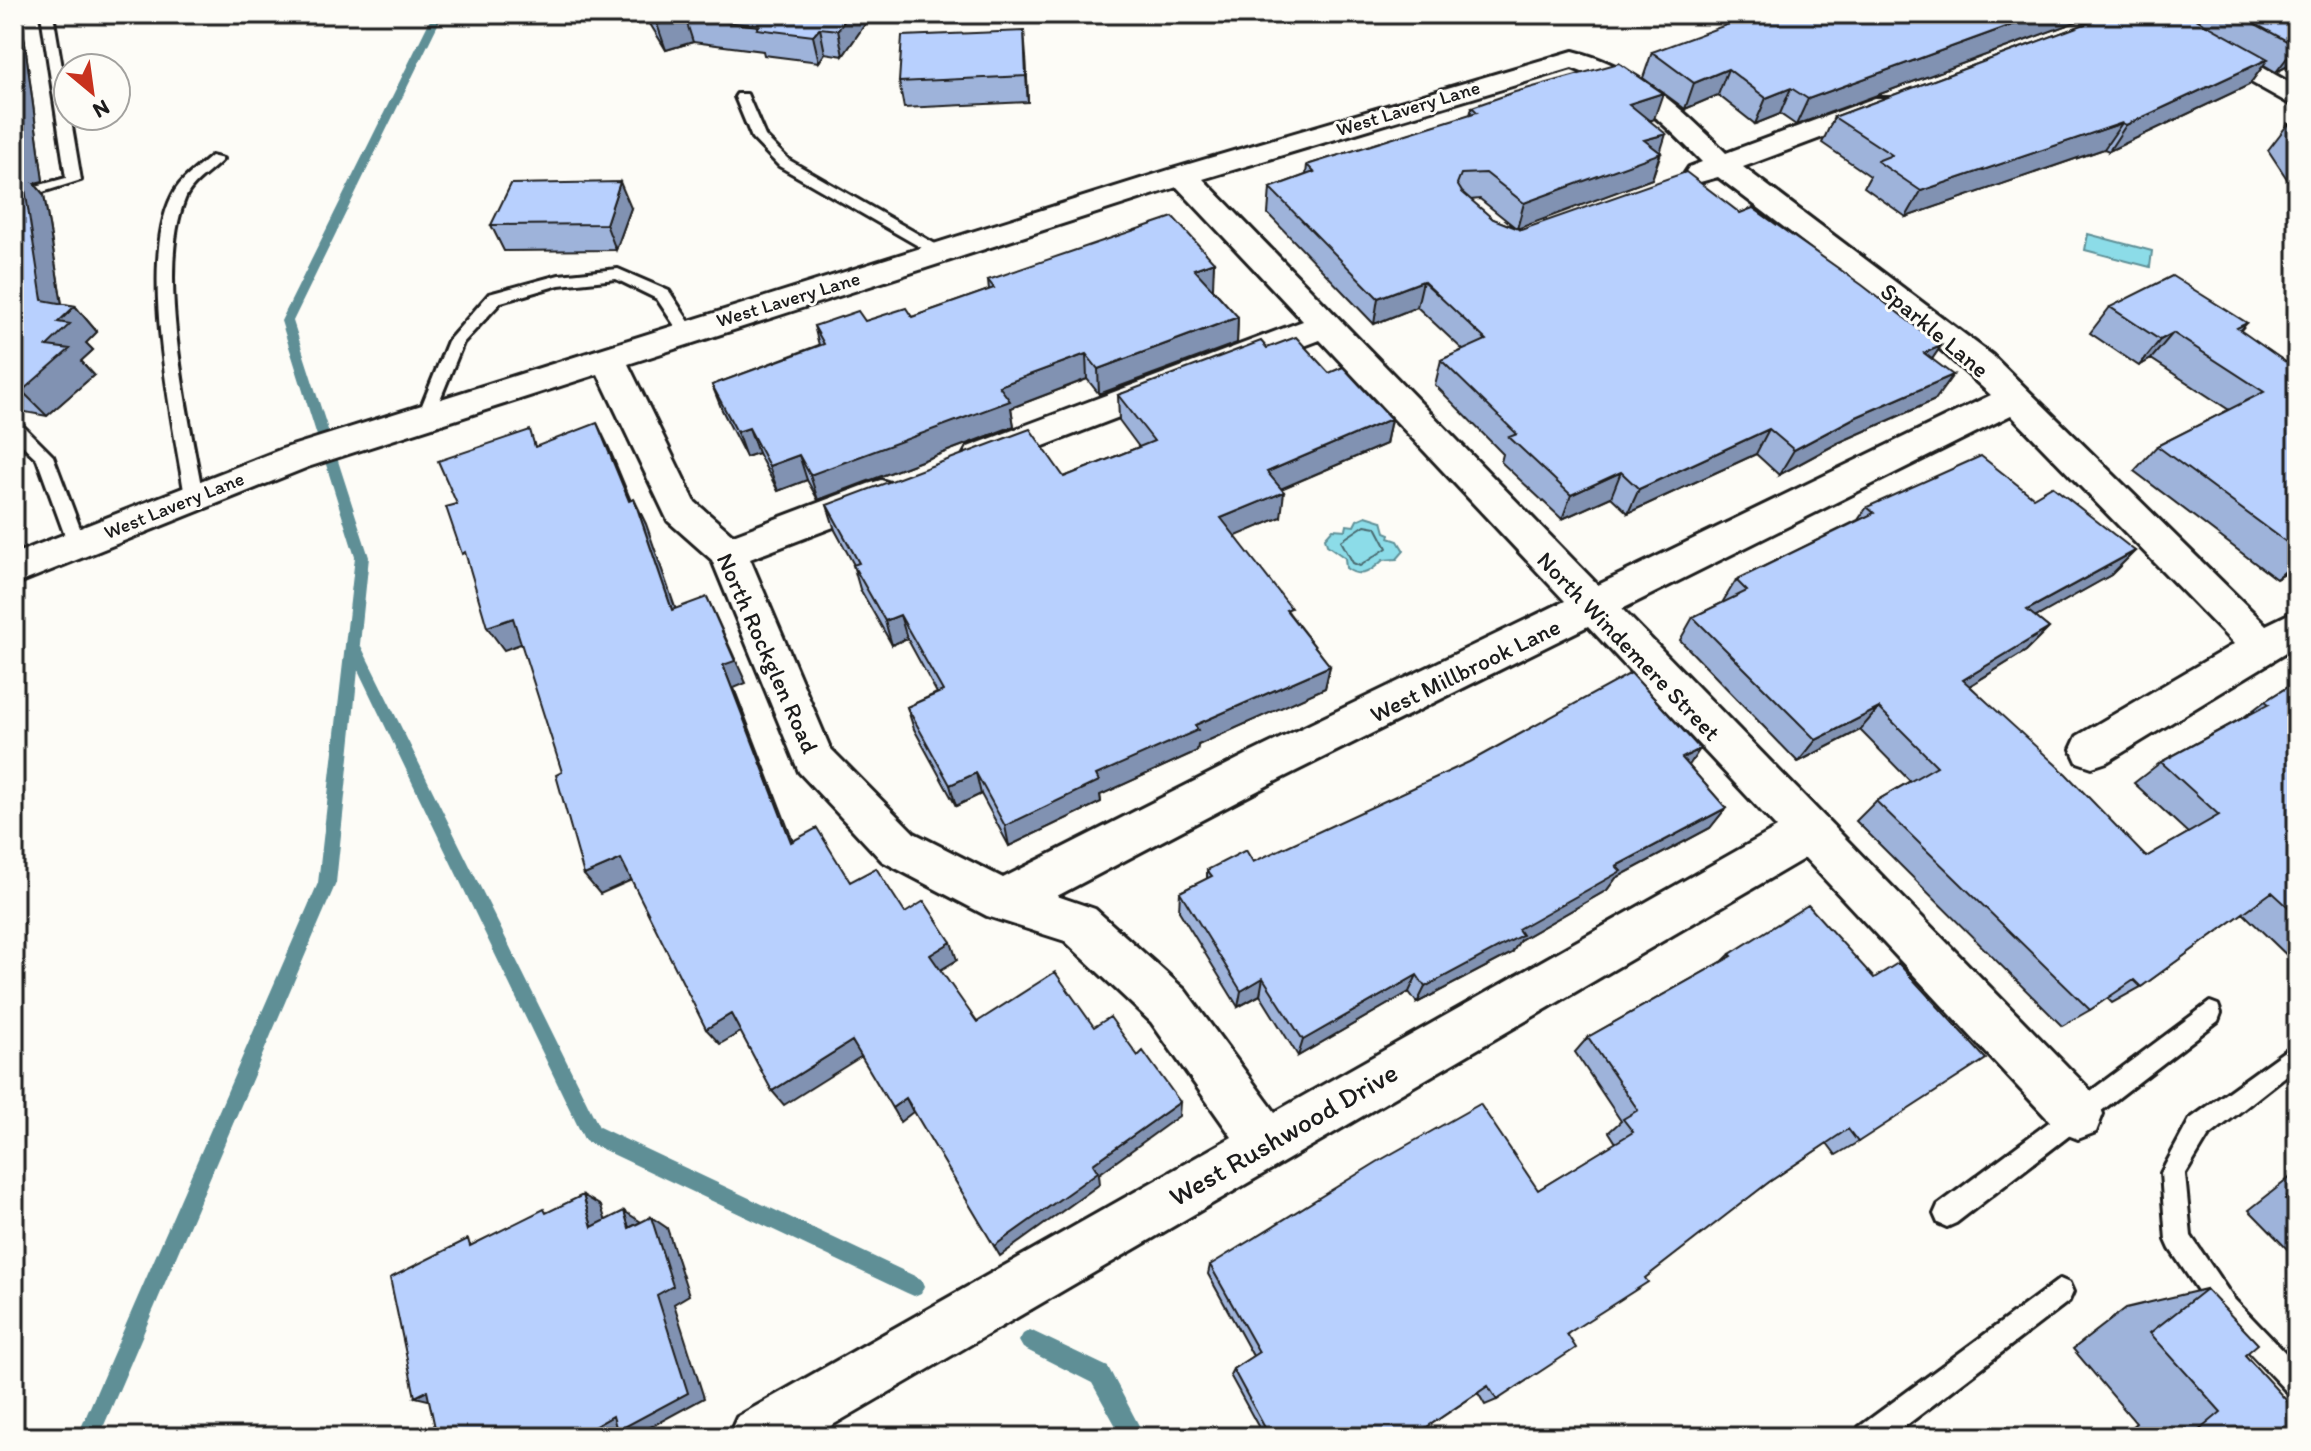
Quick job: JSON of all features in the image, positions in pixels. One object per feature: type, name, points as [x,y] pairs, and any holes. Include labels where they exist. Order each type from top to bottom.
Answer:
[{"type":"street","points":[[2149,14],[2297,99]]},
{"type":"street","name":"Sparkle Lane","points":[[1573,59],[1625,79],[1672,114],[1721,165],[1931,322],[2014,399],[2262,647]]},
{"type":"street","name":"West Lavery Lane","points":[[14,570],[194,496],[358,437],[1183,175],[1573,59]]},
{"type":"street","points":[[1679,181],[1911,95]]},
{"type":"street","name":"North Windemere Street","points":[[1183,175],[2078,1114]]},
{"type":"street","points":[[951,467],[1324,326]]},
{"type":"street","name":"North Rockglen Road","points":[[607,356],[681,511],[728,552],[814,759],[898,847],[1003,901],[1079,924],[1168,1006],[1267,1143]]},
{"type":"street","name":"West Millbrook Lane","points":[[1003,901],[1263,767],[1593,608],[2014,399]]},
{"type":"street","points":[[728,552],[907,484]]},
{"type":"street","points":[[2092,749],[2297,626]]},
{"type":"street","name":"West Rushwood Drive","points":[[757,1437],[1809,833]]},
{"type":"lane","points":[[14,17],[28,14]]},
{"type":"lane","points":[[14,197],[74,180],[47,14]]},
{"type":"lane","points":[[742,97],[759,138],[784,163],[939,252]]},
{"type":"lane","points":[[194,496],[178,401],[165,256],[179,196],[216,159]]},
{"type":"lane","points":[[426,415],[456,341],[495,298],[559,280],[618,274],[663,295],[687,331]]},
{"type":"lane","points":[[14,427],[44,456],[77,544]]},
{"type":"lane","points":[[1947,1214],[2210,1013]]},
{"type":"lane","points":[[2297,1053],[2199,1128],[2173,1173],[2179,1240],[2224,1307],[2297,1384]]},
{"type":"lane","points":[[1869,1437],[2060,1292]]},
{"type":"water","points":[[2088,234],[2152,251],[2150,267],[2085,250]]},
{"type":"water","points":[[1366,516],[1382,521],[1385,532],[1390,534],[1389,538],[1398,541],[1404,551],[1397,559],[1383,560],[1368,572],[1352,572],[1346,568],[1345,558],[1327,545],[1325,538],[1333,529],[1346,530],[1347,525],[1354,526],[1357,520]]},
{"type":"building","points":[[651,14],[849,14],[838,30],[820,28],[813,36],[685,17],[657,24]]},
{"type":"building","points":[[1756,14],[2042,14],[1808,99],[1791,88],[1766,98],[1728,69],[1694,83],[1652,52]]},
{"type":"building","points":[[2112,14],[2187,14],[2268,59],[2126,125],[2122,123],[1921,191],[1877,161],[1892,155],[1834,117]]},
{"type":"building","points":[[2237,14],[2297,14],[2297,45],[2296,46]]},
{"type":"building","points":[[1024,31],[1026,76],[899,82],[902,36]]},
{"type":"building","points":[[1619,63],[1663,93],[1629,104],[1666,134],[1644,140],[1661,153],[1524,203],[1486,173],[1461,174],[1457,184],[1462,192],[1493,219],[1521,230],[1686,172],[1740,213],[1753,208],[1862,285],[1941,346],[1924,353],[1953,375],[1854,418],[1794,450],[1769,429],[1639,489],[1621,472],[1571,495],[1509,437],[1517,434],[1441,360],[1486,340],[1423,281],[1378,298],[1270,188],[1314,172],[1307,165],[1477,112],[1472,107],[1515,92]]},
{"type":"building","points":[[14,93],[21,155],[14,157]]},
{"type":"building","points":[[2288,124],[2297,125],[2297,136]]},
{"type":"building","points":[[22,169],[42,300],[75,306],[58,322],[70,324],[47,346],[70,349],[22,391],[14,389],[14,171]]},
{"type":"building","points":[[620,182],[606,224],[491,225],[511,184]]},
{"type":"building","points":[[1173,217],[1214,262],[1194,269],[1238,317],[1098,369],[1086,354],[999,386],[1010,401],[810,475],[799,455],[769,466],[749,428],[737,432],[712,385],[824,344],[814,326],[858,311],[865,321],[906,308],[912,317],[994,288],[988,280]]},
{"type":"building","points":[[2172,276],[2247,323],[2237,328],[2297,370],[2297,550],[2157,446],[2264,392],[2173,333],[2160,340],[2110,307]]},
{"type":"building","points":[[1296,337],[1329,373],[1343,367],[1391,419],[1267,472],[1284,492],[1221,518],[1291,608],[1286,610],[1330,666],[1195,725],[1198,730],[1096,775],[1099,781],[1005,826],[976,773],[950,785],[907,707],[943,691],[900,615],[885,621],[853,565],[859,563],[827,505],[1030,429],[1064,477],[1154,441],[1118,395],[1261,341],[1267,348]]},
{"type":"building","points":[[597,423],[629,501],[634,499],[672,610],[707,597],[735,661],[723,665],[791,842],[817,828],[850,882],[876,868],[905,913],[924,901],[951,942],[930,955],[977,1022],[1055,972],[1094,1027],[1110,1017],[1138,1056],[1143,1051],[1180,1102],[1093,1164],[1098,1172],[994,1246],[906,1098],[892,1108],[852,1041],[772,1091],[731,1014],[706,1029],[621,859],[584,875],[556,775],[562,772],[513,618],[487,627],[465,552],[462,554],[446,507],[457,504],[438,461],[530,430],[535,447]]},
{"type":"building","points":[[1981,456],[2033,497],[2052,486],[2135,551],[2027,610],[2049,628],[1963,680],[2066,774],[2146,857],[2219,815],[2161,762],[2269,704],[2265,701],[2297,681],[2297,915],[2272,892],[2141,987],[2134,980],[2090,1010],[1876,801],[1937,766],[1879,708],[1816,740],[1693,617],[1747,591],[1736,580],[1874,513],[1867,507]]},
{"type":"building","points":[[1631,673],[1700,749],[1682,758],[1726,808],[1616,866],[1621,871],[1518,929],[1522,935],[1425,987],[1417,975],[1303,1040],[1263,978],[1241,991],[1180,892],[1212,876],[1207,870],[1246,850],[1253,862],[1469,762]]},
{"type":"building","points":[[1808,905],[1874,978],[1898,963],[1986,1059],[1858,1142],[1848,1129],[1769,1182],[1645,1278],[1648,1282],[1567,1334],[1576,1348],[1497,1400],[1488,1386],[1412,1437],[1270,1437],[1233,1369],[1259,1352],[1210,1265],[1377,1162],[1480,1104],[1538,1190],[1633,1132],[1623,1119],[1638,1110],[1588,1037],[1732,956],[1730,954]]},
{"type":"building","points":[[2297,1189],[2297,1210],[2285,1199]]},
{"type":"building","points":[[583,1195],[592,1227],[624,1211],[629,1228],[651,1217],[673,1286],[657,1295],[688,1393],[617,1431],[613,1416],[576,1437],[437,1437],[427,1391],[415,1397],[390,1278],[468,1239],[470,1246],[544,1209],[546,1213]]},
{"type":"building","points":[[2206,1289],[2258,1344],[2245,1355],[2297,1412],[2297,1437],[2191,1437],[2221,1412],[2150,1333]]},
{"type":"waterway","points":[[353,644],[362,557],[287,321],[438,14]]},
{"type":"waterway","points":[[88,1437],[327,883],[353,644]]},
{"type":"waterway","points":[[353,644],[592,1134],[914,1286]]},
{"type":"waterway","points":[[1030,1341],[1100,1375],[1134,1437]]}]
